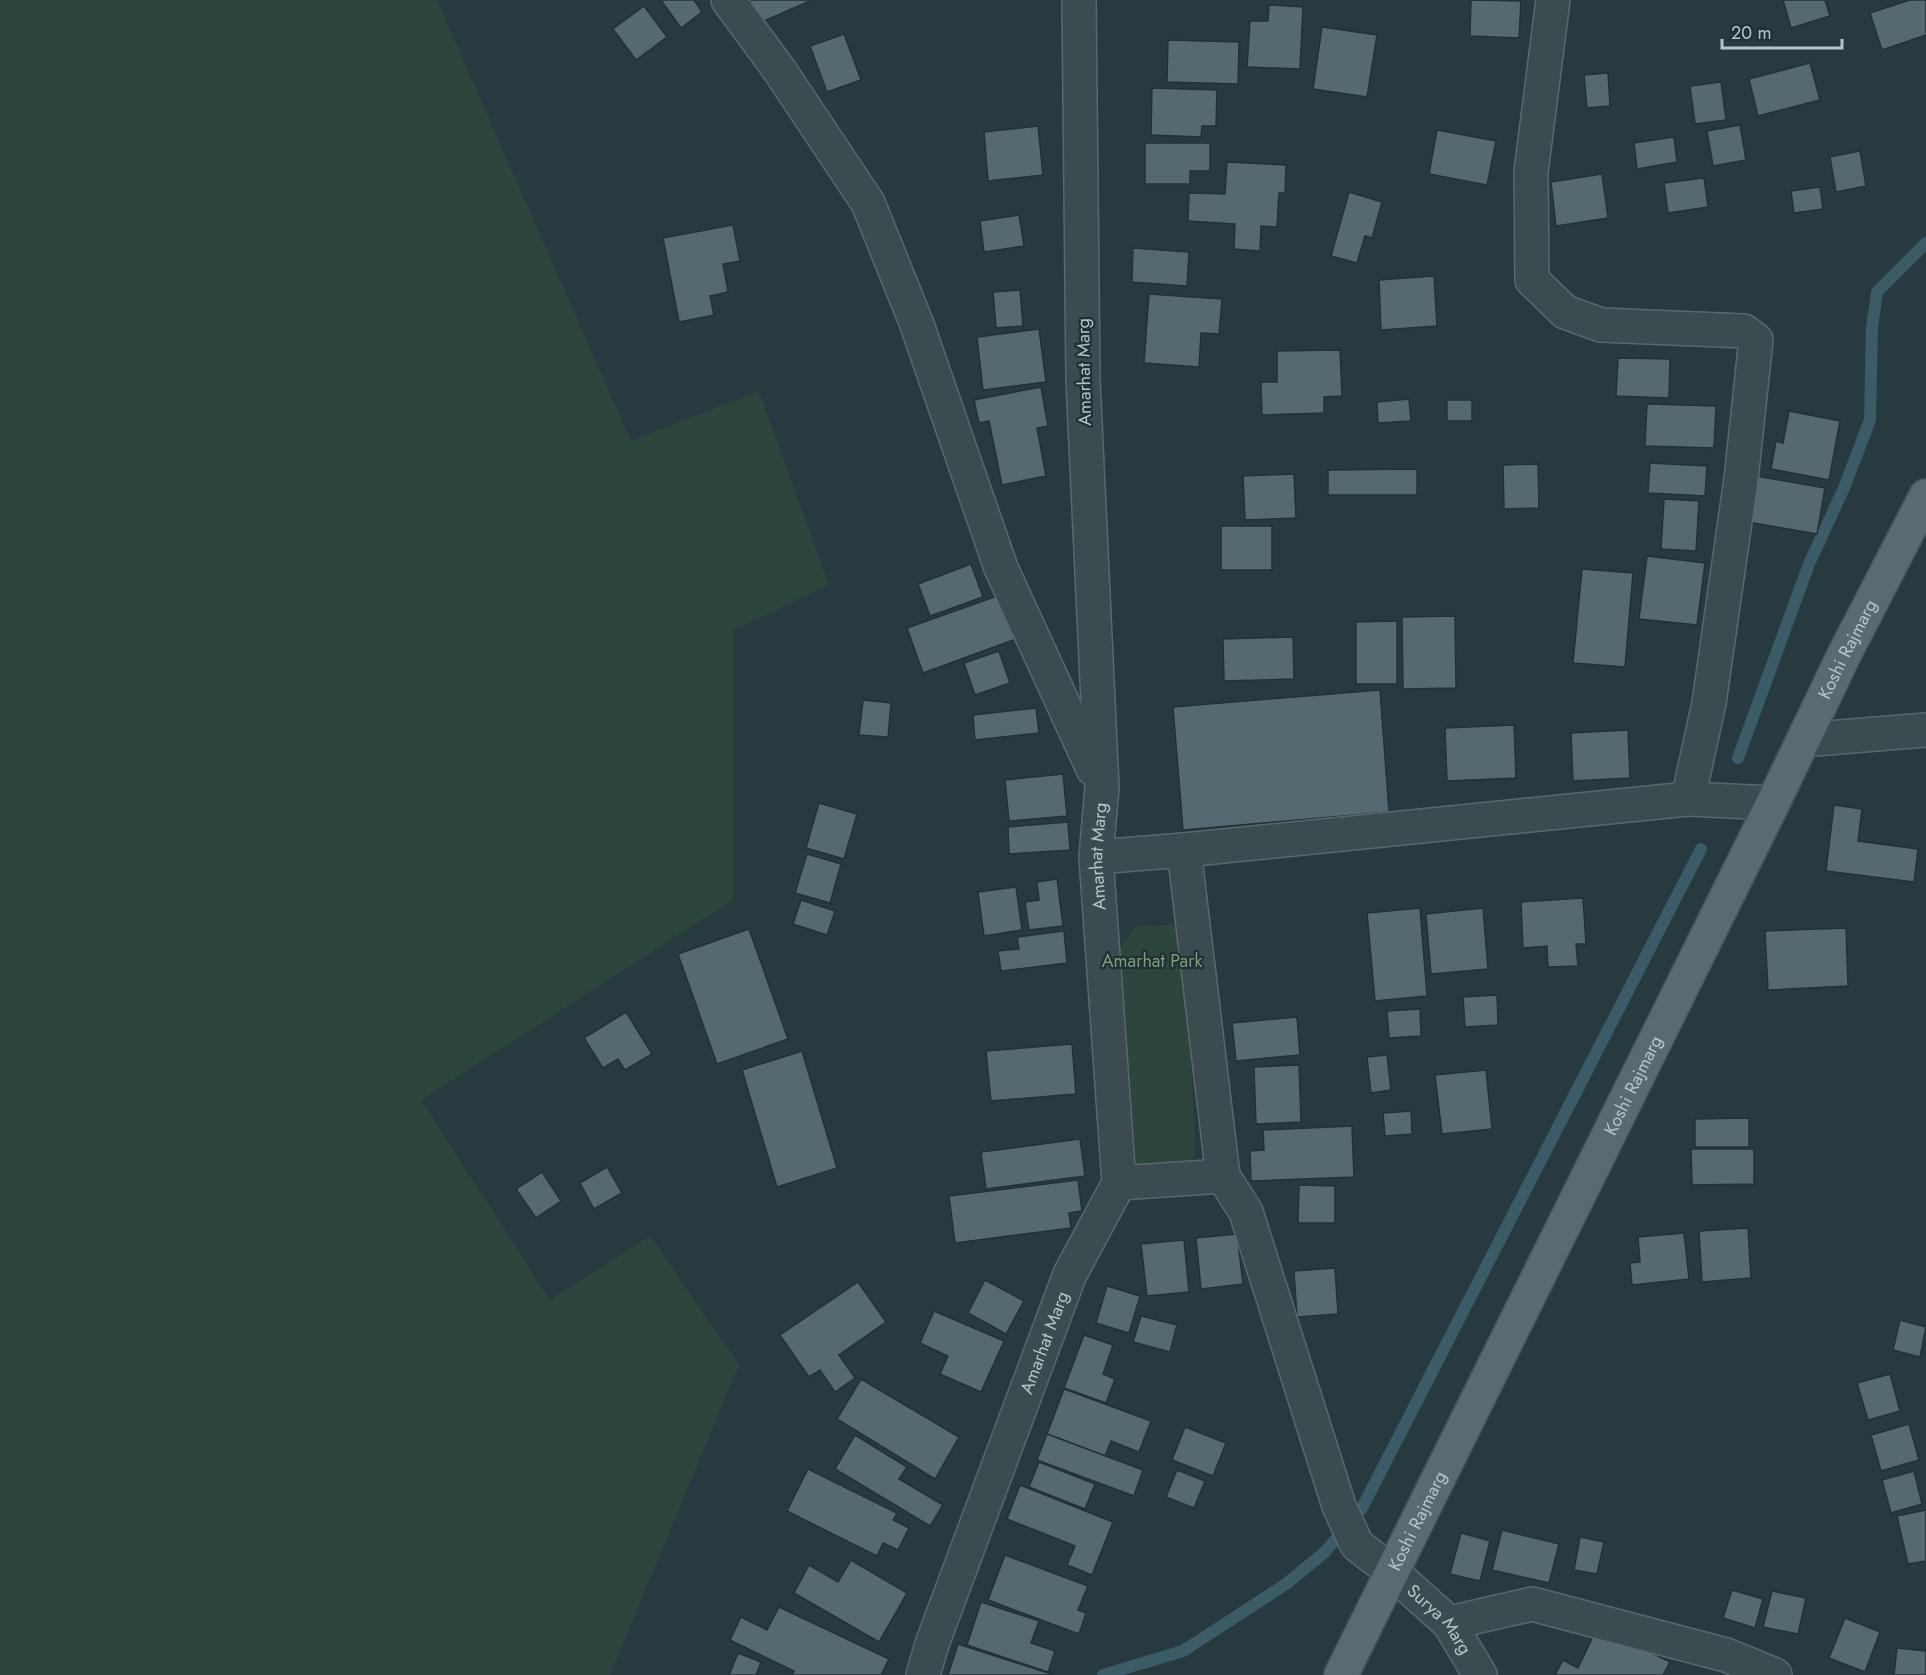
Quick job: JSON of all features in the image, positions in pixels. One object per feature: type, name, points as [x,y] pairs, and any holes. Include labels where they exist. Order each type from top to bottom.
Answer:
[{"type":"main road","name":"Koshi Rajmarg","points":[[1341,1675],[1844,655],[1926,496]]},
{"type":"street","points":[[728,0],[780,71],[867,203],[916,322],[1001,568],[1102,787]]},
{"type":"street","name":"Amarhat Marg","points":[[923,1675],[932,1644],[1070,1274],[1119,1183],[1096,857],[1102,787],[1083,380],[1079,0]]},
{"type":"street","points":[[1553,0],[1532,172],[1532,280],[1565,312],[1601,326],[1744,332],[1756,340],[1741,479],[1709,703],[1688,799]]},
{"type":"street","points":[[1803,740],[1926,730]]},
{"type":"street","points":[[1096,857],[1688,799],[1773,803]]},
{"type":"street","points":[[1119,1183],[1223,1176],[1184,850]]},
{"type":"street","name":"Surya Marg","points":[[1223,1176],[1246,1212],[1339,1506],[1357,1545],[1391,1570],[1449,1623],[1480,1675]]},
{"type":"street","points":[[1449,1623],[1532,1604],[1726,1655],[1775,1675]]},
{"type":"green space","points":[[0,0],[437,0],[631,441],[759,391],[829,585],[733,630],[733,900],[421,1100],[550,1300],[650,1236],[739,1365],[610,1675],[0,1675]]},
{"type":"green space","name":"Amarhat Park","points":[[1173,925],[1183,937],[1195,1132],[1194,1157],[1183,1174],[1135,1173],[1119,950],[1136,926]]},
{"type":"building","points":[[661,0],[694,0],[702,12],[681,28]]},
{"type":"building","points":[[750,0],[812,0],[759,23]]},
{"type":"building","points":[[1471,0],[1521,1],[1519,38],[1470,36]]},
{"type":"building","points":[[1783,0],[1825,0],[1830,16],[1791,28]]},
{"type":"building","points":[[1910,0],[1926,0],[1926,35],[1882,50],[1870,13]]},
{"type":"building","points":[[1269,5],[1303,7],[1300,69],[1247,67],[1250,21],[1268,21]]},
{"type":"building","points":[[644,6],[667,37],[636,60],[613,29]]},
{"type":"building","points":[[1322,27],[1377,35],[1367,97],[1313,89]]},
{"type":"building","points":[[844,34],[861,80],[827,92],[810,46]]},
{"type":"building","points":[[1168,40],[1239,42],[1238,84],[1167,82]]},
{"type":"building","points":[[1810,63],[1820,100],[1758,116],[1749,79]]},
{"type":"building","points":[[1608,73],[1610,106],[1587,108],[1584,75]]},
{"type":"building","points":[[1721,82],[1726,120],[1695,124],[1690,86]]},
{"type":"building","points":[[1152,88],[1217,90],[1216,126],[1202,126],[1201,137],[1151,135]]},
{"type":"building","points":[[1740,125],[1746,160],[1713,166],[1707,131]]},
{"type":"building","points":[[1038,126],[1043,175],[988,181],[984,132]]},
{"type":"building","points":[[1437,130],[1496,141],[1487,185],[1429,174]]},
{"type":"building","points":[[1674,137],[1677,162],[1637,169],[1634,143]]},
{"type":"building","points":[[1145,143],[1210,143],[1210,171],[1190,171],[1190,184],[1145,184]]},
{"type":"building","points":[[1860,151],[1866,186],[1836,192],[1830,157]]},
{"type":"building","points":[[1227,162],[1286,165],[1285,193],[1279,193],[1277,227],[1261,226],[1260,251],[1234,249],[1235,224],[1188,221],[1189,193],[1225,194]]},
{"type":"building","points":[[1602,174],[1608,218],[1556,226],[1551,182]]},
{"type":"building","points":[[1704,178],[1708,207],[1668,213],[1664,183]]},
{"type":"building","points":[[1820,187],[1823,209],[1794,213],[1791,191]]},
{"type":"building","points":[[1349,192],[1382,202],[1372,238],[1365,236],[1357,263],[1331,256]]},
{"type":"building","points":[[1019,215],[1024,246],[984,252],[980,221]]},
{"type":"building","points":[[733,225],[740,261],[723,264],[728,292],[710,296],[714,315],[679,322],[663,238]]},
{"type":"building","points":[[1133,248],[1189,252],[1187,286],[1132,282]]},
{"type":"building","points":[[1434,276],[1437,326],[1381,330],[1379,280]]},
{"type":"building","points":[[1020,290],[1023,326],[996,328],[993,292]]},
{"type":"building","points":[[1149,294],[1222,299],[1219,334],[1201,333],[1199,367],[1144,363]]},
{"type":"building","points":[[1039,329],[1046,382],[983,390],[977,337]]},
{"type":"building","points":[[1340,350],[1342,396],[1324,397],[1324,413],[1262,415],[1261,382],[1277,382],[1277,351]]},
{"type":"building","points":[[1618,358],[1670,359],[1669,398],[1616,396]]},
{"type":"building","points":[[1041,387],[1048,426],[1037,428],[1046,476],[1002,485],[989,421],[979,423],[974,400]]},
{"type":"building","points":[[1409,399],[1411,421],[1378,423],[1377,402]]},
{"type":"building","points":[[1447,400],[1472,400],[1472,421],[1447,421]]},
{"type":"building","points":[[1647,404],[1716,406],[1714,448],[1645,446]]},
{"type":"building","points":[[1789,411],[1840,421],[1829,480],[1771,469],[1776,441],[1783,443]]},
{"type":"building","points":[[1650,463],[1707,466],[1705,496],[1648,493]]},
{"type":"building","points":[[1538,464],[1539,508],[1504,509],[1503,465]]},
{"type":"building","points":[[1417,469],[1417,495],[1328,495],[1328,470]]},
{"type":"building","points":[[1294,474],[1296,518],[1245,520],[1243,476]]},
{"type":"building","points":[[1756,476],[1825,488],[1817,534],[1748,522]]},
{"type":"building","points":[[1664,499],[1699,501],[1696,551],[1661,549]]},
{"type":"building","points":[[1221,526],[1272,526],[1272,570],[1221,570]]},
{"type":"building","points":[[1647,556],[1705,563],[1697,625],[1639,619]]},
{"type":"building","points":[[971,564],[983,597],[930,616],[918,584]]},
{"type":"building","points":[[1582,569],[1633,573],[1625,667],[1573,663]]},
{"type":"building","points":[[1000,595],[1016,639],[923,673],[907,628]]},
{"type":"building","points":[[1455,616],[1456,688],[1403,689],[1402,617]]},
{"type":"building","points":[[1397,621],[1397,684],[1356,684],[1356,622]]},
{"type":"building","points":[[1293,637],[1294,679],[1224,681],[1223,639]]},
{"type":"building","points":[[999,651],[1010,683],[975,695],[964,663]]},
{"type":"building","points":[[1380,690],[1389,812],[1183,830],[1173,707]]},
{"type":"building","points":[[863,700],[891,703],[888,737],[859,735]]},
{"type":"building","points":[[1036,708],[1039,733],[975,740],[973,715]]},
{"type":"building","points":[[1514,725],[1516,778],[1447,781],[1445,728]]},
{"type":"building","points":[[1628,730],[1630,778],[1573,781],[1571,733]]},
{"type":"building","points":[[1063,774],[1067,816],[1009,821],[1005,780]]},
{"type":"building","points":[[819,803],[857,814],[844,859],[806,848]]},
{"type":"building","points":[[1834,805],[1862,809],[1858,841],[1918,849],[1914,882],[1826,871]]},
{"type":"building","points":[[1068,822],[1070,850],[1009,854],[1008,827]]},
{"type":"building","points":[[807,854],[841,864],[830,903],[795,893]]},
{"type":"building","points":[[1057,879],[1063,926],[1029,930],[1025,902],[1039,900],[1037,882]]},
{"type":"building","points":[[1016,887],[1022,930],[984,936],[978,892]]},
{"type":"building","points":[[1583,898],[1586,944],[1576,944],[1578,966],[1548,967],[1547,946],[1523,948],[1521,902]]},
{"type":"building","points":[[801,900],[835,911],[827,935],[793,924]]},
{"type":"building","points":[[1420,908],[1427,996],[1375,1001],[1367,913]]},
{"type":"building","points":[[1483,908],[1488,969],[1431,974],[1426,914]]},
{"type":"building","points":[[1846,928],[1848,986],[1768,990],[1765,931]]},
{"type":"building","points":[[749,929],[788,1039],[717,1064],[678,954]]},
{"type":"building","points":[[1064,931],[1067,963],[1001,971],[998,951],[1019,949],[1017,937]]},
{"type":"building","points":[[1497,995],[1498,1025],[1465,1027],[1463,997]]},
{"type":"building","points":[[1420,1009],[1421,1036],[1389,1038],[1387,1011]]},
{"type":"building","points":[[626,1012],[652,1054],[625,1070],[618,1059],[603,1068],[584,1038]]},
{"type":"building","points":[[1297,1017],[1300,1055],[1236,1061],[1232,1023]]},
{"type":"building","points":[[1072,1044],[1076,1094],[991,1101],[986,1051]]},
{"type":"building","points":[[802,1051],[837,1168],[777,1187],[742,1070]]},
{"type":"building","points":[[1387,1055],[1391,1090],[1371,1093],[1367,1057]]},
{"type":"building","points":[[1299,1065],[1301,1122],[1256,1124],[1254,1067]]},
{"type":"building","points":[[1486,1070],[1492,1129],[1442,1134],[1435,1075]]},
{"type":"building","points":[[1411,1111],[1412,1134],[1385,1136],[1383,1113]]},
{"type":"building","points":[[1749,1118],[1749,1147],[1695,1147],[1695,1119]]},
{"type":"building","points":[[1352,1126],[1354,1177],[1251,1181],[1250,1151],[1264,1150],[1263,1130]]},
{"type":"building","points":[[1080,1139],[1085,1176],[986,1189],[981,1152]]},
{"type":"building","points":[[1691,1149],[1754,1149],[1754,1184],[1692,1185]]},
{"type":"building","points":[[607,1167],[622,1193],[594,1209],[580,1183]]},
{"type":"building","points":[[542,1172],[561,1201],[536,1218],[516,1189]]},
{"type":"building","points":[[1078,1180],[1082,1211],[1069,1213],[1071,1228],[955,1243],[949,1196]]},
{"type":"building","points":[[1299,1185],[1335,1186],[1335,1223],[1298,1223]]},
{"type":"building","points":[[1748,1228],[1751,1278],[1702,1282],[1699,1231]]},
{"type":"building","points":[[1684,1233],[1689,1279],[1632,1285],[1630,1263],[1640,1262],[1638,1237]]},
{"type":"building","points":[[1237,1234],[1243,1284],[1201,1289],[1196,1238]]},
{"type":"building","points":[[1184,1240],[1189,1292],[1147,1296],[1141,1244]]},
{"type":"building","points":[[1335,1268],[1338,1314],[1297,1317],[1294,1271]]},
{"type":"building","points":[[985,1280],[1024,1301],[1006,1334],[968,1313]]},
{"type":"building","points":[[858,1282],[886,1322],[839,1355],[855,1378],[835,1392],[820,1370],[809,1377],[780,1335]]},
{"type":"building","points":[[1107,1286],[1140,1296],[1129,1333],[1096,1323]]},
{"type":"building","points":[[934,1311],[1004,1341],[981,1392],[940,1374],[948,1356],[920,1343]]},
{"type":"building","points":[[1141,1316],[1177,1325],[1170,1352],[1133,1342]]},
{"type":"building","points":[[1900,1320],[1926,1327],[1920,1357],[1893,1350]]},
{"type":"building","points":[[1084,1335],[1113,1345],[1103,1374],[1115,1379],[1106,1403],[1064,1388]]},
{"type":"building","points":[[1890,1374],[1900,1411],[1868,1420],[1857,1383]]},
{"type":"building","points":[[861,1379],[959,1437],[935,1479],[837,1419]]},
{"type":"building","points":[[1064,1389],[1151,1421],[1139,1452],[1111,1441],[1105,1456],[1047,1434]]},
{"type":"building","points":[[1909,1424],[1919,1460],[1881,1471],[1871,1435]]},
{"type":"building","points":[[1185,1427],[1226,1443],[1213,1476],[1172,1460]]},
{"type":"building","points":[[1047,1434],[1143,1470],[1134,1496],[1037,1460]]},
{"type":"building","points":[[855,1435],[907,1467],[899,1479],[943,1505],[930,1526],[835,1469]]},
{"type":"building","points":[[1039,1462],[1095,1484],[1085,1509],[1029,1487]]},
{"type":"building","points":[[808,1469],[897,1513],[893,1520],[909,1528],[898,1550],[883,1543],[877,1556],[787,1511]]},
{"type":"building","points":[[1177,1470],[1205,1481],[1194,1508],[1166,1497]]},
{"type":"building","points":[[1914,1471],[1922,1504],[1891,1513],[1882,1480]]},
{"type":"building","points":[[1020,1485],[1113,1522],[1092,1575],[1067,1565],[1075,1546],[1007,1519]]},
{"type":"building","points":[[1926,1510],[1926,1561],[1908,1564],[1897,1516]]},
{"type":"building","points":[[1502,1530],[1559,1544],[1549,1583],[1492,1570]]},
{"type":"building","points":[[1461,1533],[1490,1541],[1480,1581],[1450,1574]]},
{"type":"building","points":[[1580,1537],[1604,1542],[1597,1574],[1574,1570]]},
{"type":"building","points":[[1005,1555],[1088,1586],[1078,1610],[1086,1613],[1079,1634],[988,1600]]},
{"type":"building","points":[[851,1560],[907,1593],[879,1642],[794,1593],[809,1565],[838,1582]]},
{"type":"building","points":[[1732,1590],[1763,1599],[1755,1628],[1723,1618]]},
{"type":"building","points":[[1772,1591],[1806,1598],[1798,1634],[1763,1627]]},
{"type":"building","points":[[981,1602],[1039,1621],[1031,1643],[1055,1651],[1048,1672],[967,1645]]},
{"type":"building","points":[[779,1607],[889,1659],[881,1675],[792,1675],[794,1671],[730,1640],[741,1617],[767,1630]]},
{"type":"building","points":[[1845,1618],[1880,1632],[1865,1672],[1829,1658]]},
{"type":"building","points":[[1598,1626],[1670,1662],[1663,1675],[1555,1675],[1563,1660],[1578,1668]]},
{"type":"building","points":[[958,1644],[1054,1675],[948,1675]]},
{"type":"building","points":[[1897,1648],[1926,1651],[1926,1675],[1894,1675]]},
{"type":"building","points":[[738,1653],[761,1662],[756,1675],[729,1675]]},
{"type":"waterway","points":[[1738,758],[1809,564],[1844,488],[1870,420],[1872,327],[1877,292],[1926,243]]},
{"type":"waterway","points":[[1103,1675],[1183,1651],[1286,1584],[1325,1552],[1362,1508],[1701,849]]}]
